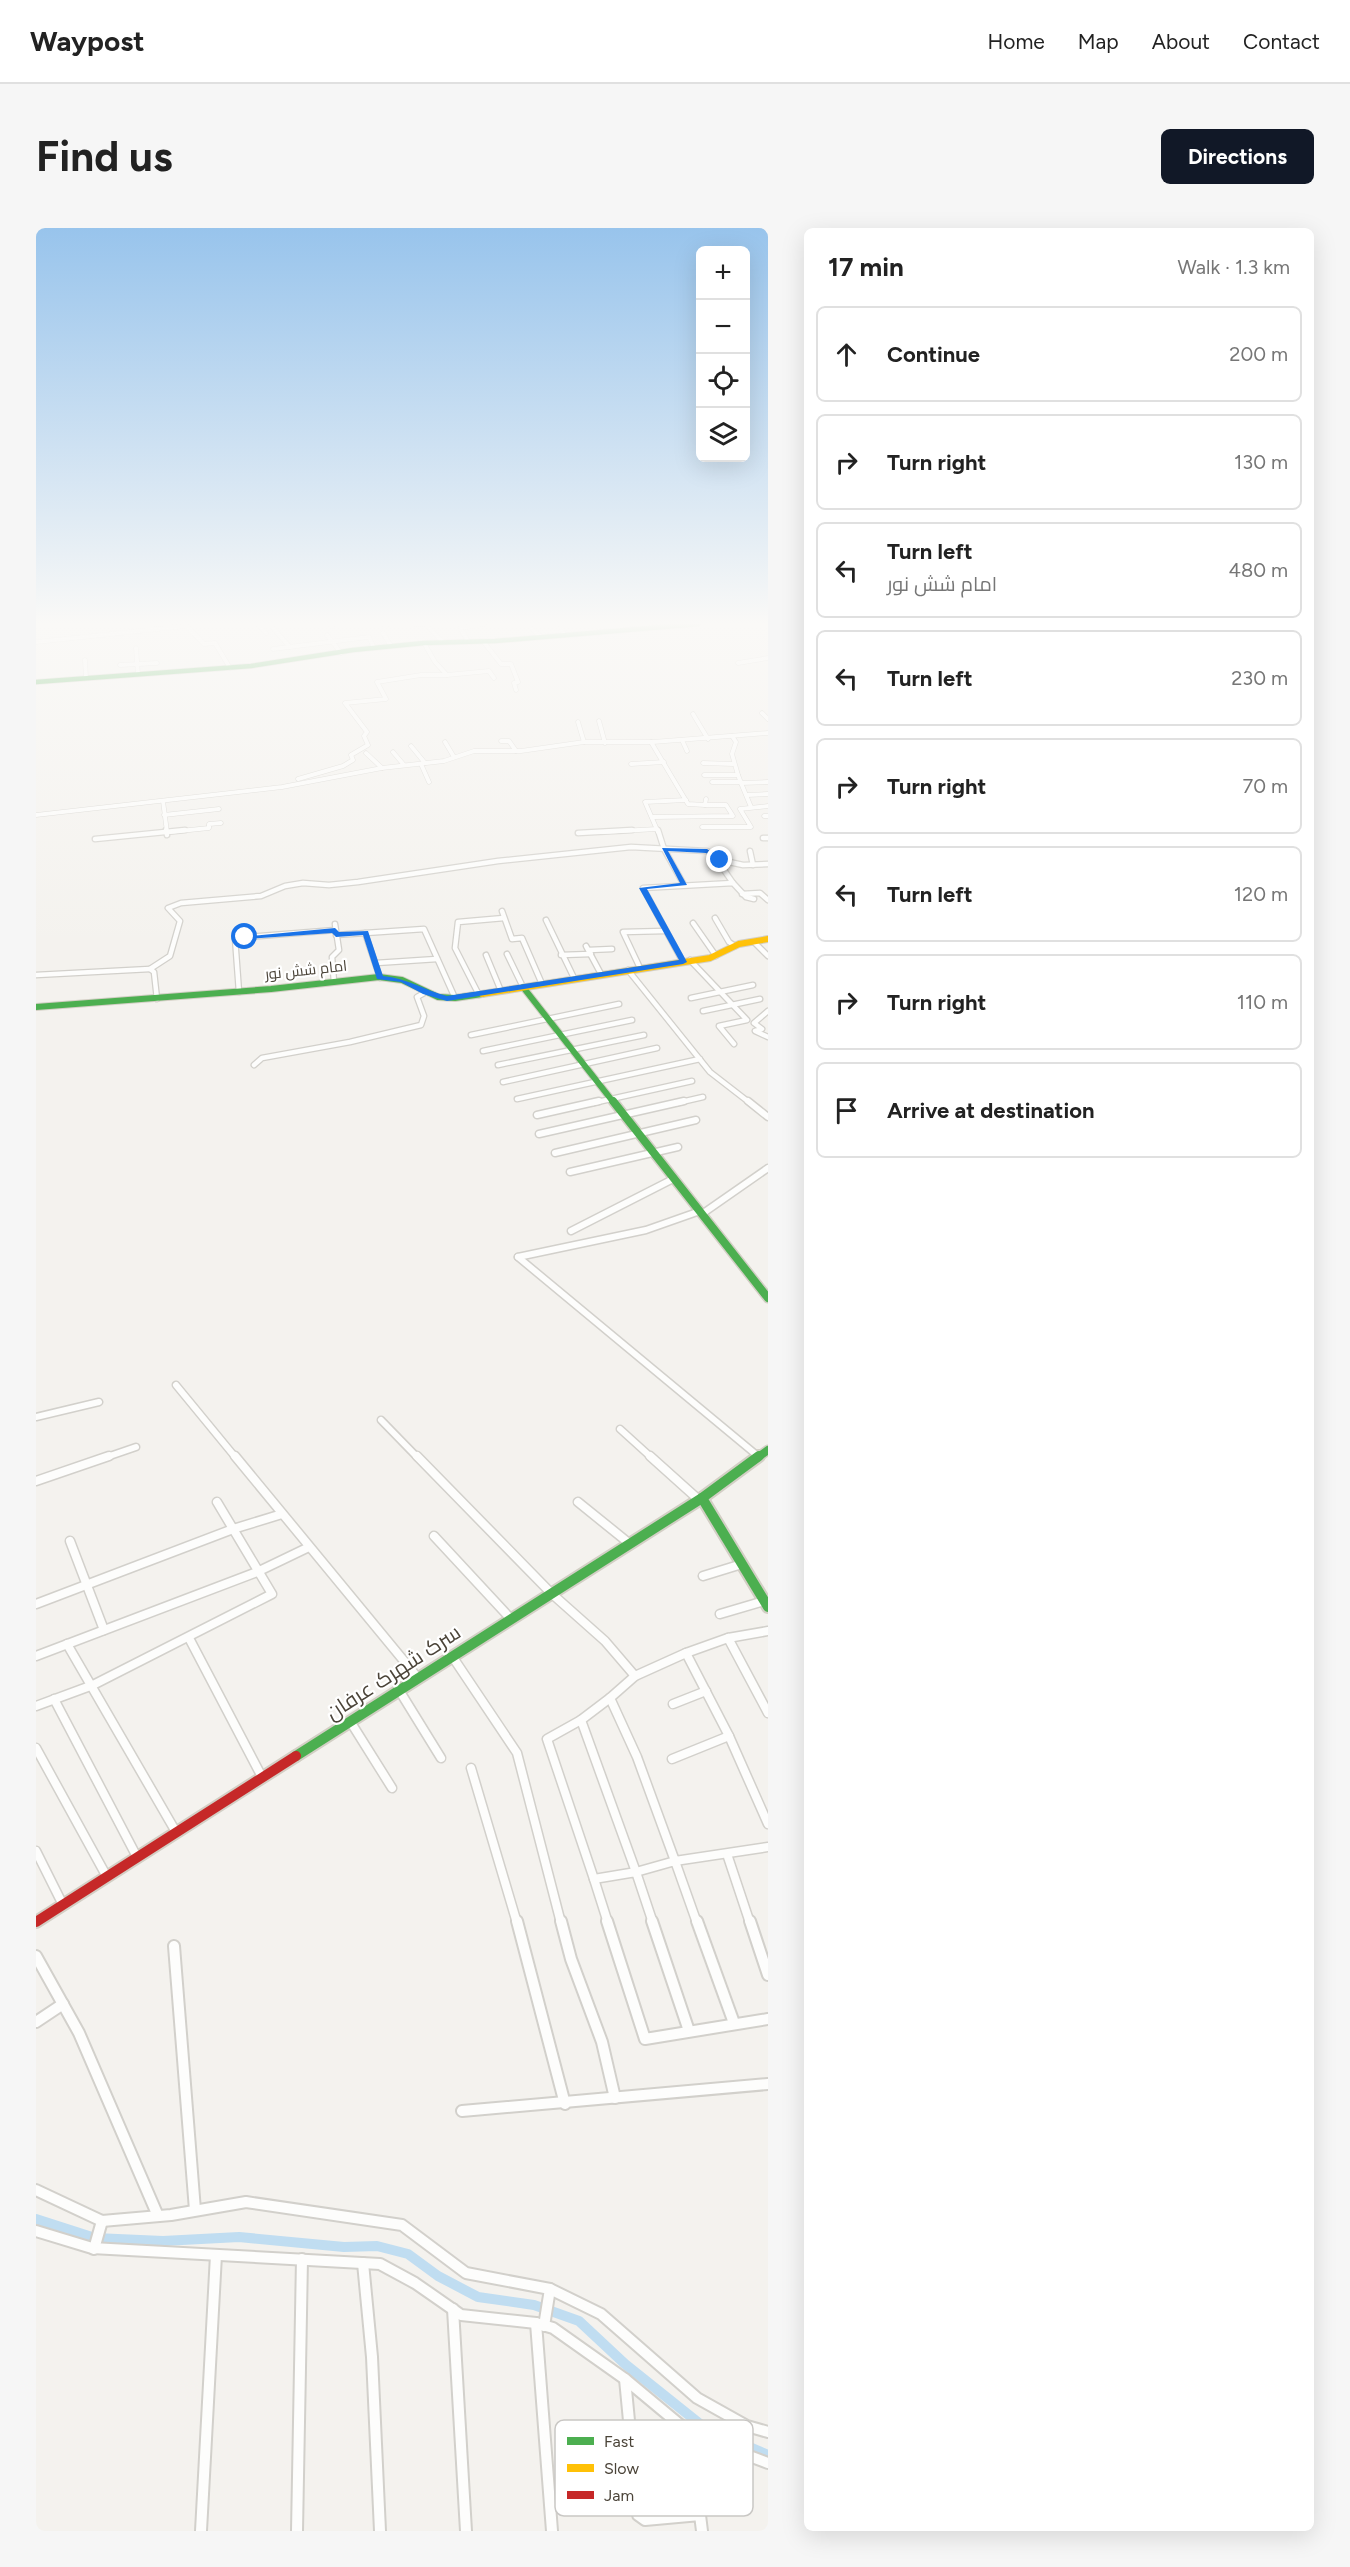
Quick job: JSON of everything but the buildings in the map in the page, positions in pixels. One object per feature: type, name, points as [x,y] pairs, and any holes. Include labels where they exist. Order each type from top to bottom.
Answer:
[{"type":"street","points":[[298,782],[295,780],[343,766],[353,760],[351,755],[368,745],[364,736],[367,731]]},
{"type":"street","points":[[581,731],[584,742]]},
{"type":"street","points":[[602,731],[605,743]]},
{"type":"street","points":[[703,731],[708,739]]},
{"type":"street","points":[[36,815],[282,787],[298,782],[382,768],[423,764],[474,751],[516,751],[584,742],[651,742],[768,734]]},
{"type":"street","points":[[732,736],[736,742],[732,754],[733,764],[751,807]]},
{"type":"street","points":[[682,740],[687,751]]},
{"type":"street","points":[[501,741],[509,741],[516,751]]},
{"type":"street","points":[[445,742],[454,757]]},
{"type":"street","points":[[651,742],[690,805],[706,802],[726,806],[733,816],[653,817]]},
{"type":"street","points":[[411,746],[423,764],[429,782]]},
{"type":"street","points":[[393,752],[404,765]]},
{"type":"street","points":[[366,753],[382,768]]},
{"type":"street","points":[[631,764],[664,762]]},
{"type":"street","points":[[703,764],[733,764]]},
{"type":"street","points":[[704,775],[738,775]]},
{"type":"street","points":[[712,782],[768,782]]},
{"type":"street","points":[[747,795],[768,794]]},
{"type":"street","points":[[684,885],[664,849],[645,802],[686,800]]},
{"type":"street","points":[[163,801],[166,833]]},
{"type":"street","points":[[702,827],[751,827],[740,809],[768,806]]},
{"type":"street","points":[[164,814],[219,809]]},
{"type":"street","points":[[95,839],[208,828],[209,824],[221,823]]},
{"type":"street","points":[[578,833],[657,829]]},
{"type":"street","points":[[36,975],[150,969],[170,957],[180,921],[169,912],[168,908],[181,903],[261,896],[271,890],[303,883],[358,882],[498,861],[631,847],[707,851],[715,857],[742,894],[754,899]]},
{"type":"street","points":[[750,851],[753,865]]},
{"type":"street","points":[[715,857],[753,865],[768,864]]},
{"type":"street","points":[[733,883],[643,888],[665,931],[687,961],[747,1020],[719,1026],[734,1044]]},
{"type":"street","points":[[742,894],[760,893],[768,900]]},
{"type":"street","points":[[502,911],[512,939],[522,938],[542,984]]},
{"type":"street","points":[[479,995],[455,948],[458,922],[504,918]]},
{"type":"street","points":[[715,918],[729,942],[735,946]]},
{"type":"street","points":[[546,920],[574,978]]},
{"type":"street","points":[[693,923],[716,956]]},
{"type":"street","points":[[239,992],[235,938],[335,930],[365,933],[424,928],[454,998]]},
{"type":"street","points":[[334,982],[332,957],[339,951],[335,930]]},
{"type":"street","points":[[640,968],[623,932],[665,931]]},
{"type":"street","points":[[365,933],[380,978]]},
{"type":"street","name":"امام شش نور","points":[[36,1007],[239,992],[380,978],[402,980],[438,997],[454,998],[716,956],[735,946],[768,939]]},
{"type":"street","points":[[754,942],[768,956]]},
{"type":"street","points":[[561,955],[612,949]]},
{"type":"street","points":[[589,950],[601,974]]},
{"type":"street","points":[[507,954],[523,987],[559,1035],[768,1298]]},
{"type":"street","points":[[486,955],[501,991]]},
{"type":"street","points":[[376,963],[437,959]]},
{"type":"street","points":[[150,969],[154,972],[158,998]]},
{"type":"street","points":[[628,969],[710,1072],[768,1117]]},
{"type":"street","points":[[691,998],[753,985]]},
{"type":"street","points":[[254,1065],[262,1058],[350,1042],[421,1024],[424,1016],[417,997],[426,992]]},
{"type":"street","points":[[702,1011],[760,999]]},
{"type":"street","points":[[471,1035],[619,1004]]},
{"type":"street","points":[[768,1011],[754,1023],[762,1029],[755,1031],[768,1037]]},
{"type":"street","points":[[483,1051],[632,1020]]},
{"type":"street","points":[[498,1065],[644,1035]]},
{"type":"street","points":[[503,1082],[657,1048]]},
{"type":"street","points":[[517,1099],[700,1059]]},
{"type":"street","points":[[537,1115],[692,1081]]},
{"type":"street","points":[[539,1134],[703,1097]]},
{"type":"street","points":[[555,1153],[696,1120]]},
{"type":"street","points":[[570,1172],[678,1147]]},
{"type":"street","points":[[759,1457],[518,1257],[646,1230],[701,1213],[768,1168]]},
{"type":"street","points":[[572,1231],[673,1179]]},
{"type":"street","points":[[176,1385],[418,1678]]},
{"type":"street","points":[[36,1417],[99,1402]]},
{"type":"street","points":[[381,1420],[551,1593],[605,1641],[635,1676]]},
{"type":"street","points":[[620,1429],[701,1499],[766,1604],[720,1614]]},
{"type":"street","points":[[36,1481],[136,1447]]},
{"type":"street","name":"سرک شهرک عرفان","points":[[36,1922],[701,1499],[768,1450]]},
{"type":"street","points":[[36,1706],[93,1685],[272,1594],[217,1502]]},
{"type":"street","points":[[578,1502],[630,1544]]},
{"type":"street","points":[[36,1604],[233,1529],[282,1514]]},
{"type":"street","points":[[434,1536],[511,1619]]},
{"type":"street","points":[[70,1541],[104,1630]]},
{"type":"street","points":[[36,1656],[257,1572],[309,1547]]},
{"type":"street","points":[[703,1576],[742,1563]]},
{"type":"street","points":[[768,1631],[728,1638],[686,1653],[635,1676],[581,1720],[547,1739],[645,2039],[768,2019]]},
{"type":"street","points":[[189,1638],[262,1778]]},
{"type":"street","points":[[728,1638],[768,1713]]},
{"type":"street","points":[[67,1644],[93,1685],[176,1832]]},
{"type":"street","points":[[686,1653],[729,1736],[768,1824]]},
{"type":"street","points":[[452,1656],[517,1753],[571,1959],[602,2042],[615,2098]]},
{"type":"street","points":[[399,1690],[441,1758]]},
{"type":"street","points":[[673,1704],[706,1691]]},
{"type":"street","points":[[610,1698],[637,1756],[734,2023]]},
{"type":"street","points":[[54,1699],[137,1857]]},
{"type":"street","points":[[581,1720],[636,1872],[689,2031]]},
{"type":"street","points":[[350,1721],[392,1788]]},
{"type":"street","points":[[672,1760],[729,1736]]},
{"type":"street","points":[[36,1748],[107,1877]]},
{"type":"street","points":[[471,1768],[504,1872],[565,2104]]},
{"type":"street","points":[[594,1879],[636,1872],[675,1861],[768,1847]]},
{"type":"street","points":[[36,1851],[63,1905]]},
{"type":"street","points":[[727,1854],[768,1975]]},
{"type":"street","points":[[174,1946],[195,2210]]},
{"type":"street","points":[[36,1956],[79,2033],[159,2216]]},
{"type":"street","points":[[36,2022],[63,2004]]},
{"type":"street","points":[[462,2111],[565,2104],[768,2084]]},
{"type":"street","points":[[36,2190],[102,2221],[159,2216],[246,2202],[402,2225],[466,2272],[550,2289],[601,2314],[697,2398],[736,2420]]},
{"type":"street","points":[[94,2249],[102,2221]]},
{"type":"street","points":[[36,2231],[94,2249],[380,2264],[415,2283],[461,2315],[540,2324],[553,2328],[625,2379],[674,2420]]},
{"type":"street","points":[[201,2531],[216,2255]]},
{"type":"street","points":[[297,2531],[302,2259]]},
{"type":"street","points":[[363,2263],[372,2357],[381,2531]]},
{"type":"street","points":[[550,2289],[540,2324],[552,2531]]},
{"type":"street","points":[[453,2309],[466,2531]]},
{"type":"street","points":[[625,2379],[627,2420]]},
{"type":"street","points":[[753,2428],[768,2432]]},
{"type":"street","points":[[753,2457],[768,2463]]},
{"type":"street","points":[[639,2516],[645,2520],[689,2516]]},
{"type":"street","points":[[700,2516],[702,2531]]},
{"type":"waterway","points":[[36,2219],[95,2238],[163,2241],[239,2237],[344,2247],[377,2246],[408,2254],[438,2276],[478,2297],[534,2305],[579,2321],[625,2364],[695,2420]]},
{"type":"waterway","points":[[753,2449],[768,2455]]},
{"type":"traffic: fast","points":[[36,1007],[271,989],[379,977],[402,980],[438,997],[455,998],[482,994]]},
{"type":"traffic: fast","points":[[523,987],[768,1298]]},
{"type":"traffic: fast","points":[[296,1756],[702,1498],[768,1450]]},
{"type":"traffic: fast","points":[[702,1498],[768,1607]]},
{"type":"traffic: slow","points":[[482,994],[710,958],[739,944],[768,939]]},
{"type":"traffic: jam","points":[[36,1922],[296,1756]]},
{"type":"route","points":[[245,937],[335,930],[336,935],[365,933],[380,978],[392,977],[438,997],[447,998],[479,995],[628,969],[683,962],[643,888],[684,885],[664,849],[707,851],[720,860]]}]
